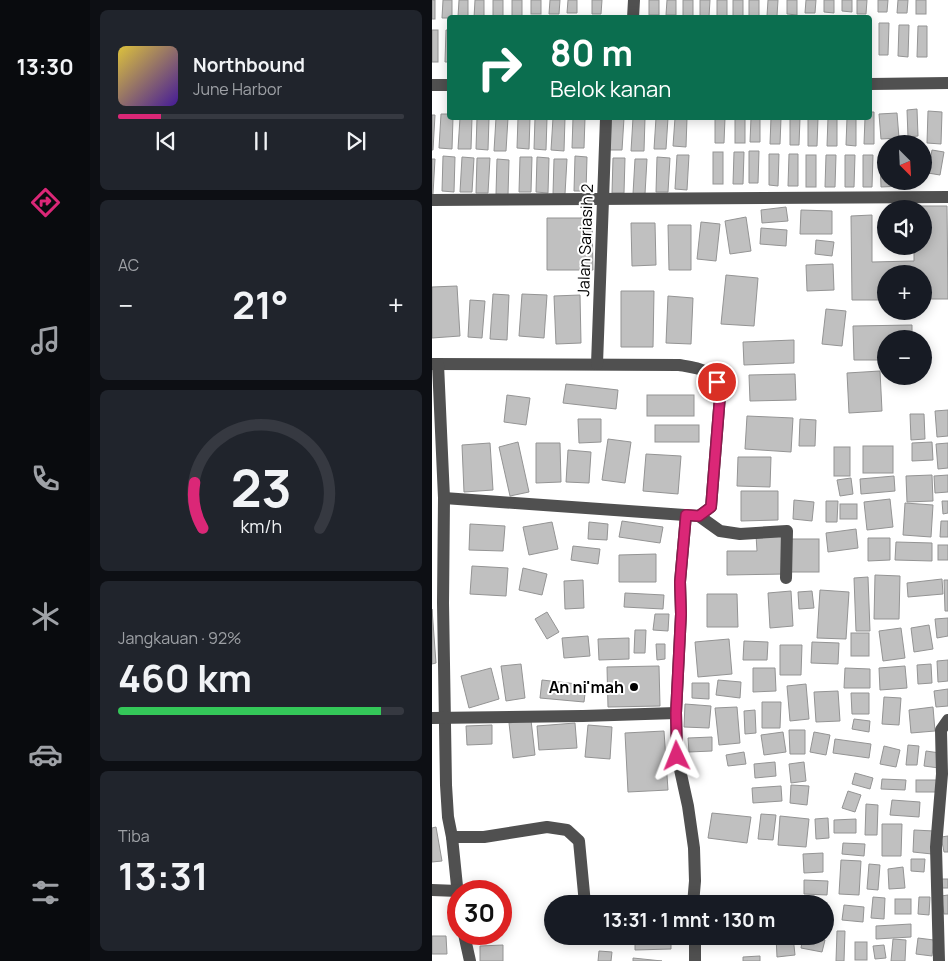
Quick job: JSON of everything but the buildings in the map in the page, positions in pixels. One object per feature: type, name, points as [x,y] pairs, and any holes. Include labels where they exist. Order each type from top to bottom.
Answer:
[{"type":"street","points":[[633,15],[634,0]]},
{"type":"street","points":[[872,84],[948,83]]},
{"type":"street","points":[[432,85],[447,85]]},
{"type":"street","name":"Jalan Sariasih 2","points":[[597,364],[606,120]]},
{"type":"street","points":[[432,200],[948,196]]},
{"type":"street","points":[[457,880],[438,717],[443,603],[444,498],[435,364],[679,365],[701,369],[710,374],[717,382],[720,396],[711,507],[699,516]]},
{"type":"street","points":[[444,498],[699,516],[720,531],[740,534],[786,531],[786,578]]},
{"type":"street","points":[[686,515],[680,582],[681,614],[676,713],[677,756],[684,780],[694,848],[694,895]]},
{"type":"street","points":[[438,717],[676,713]]},
{"type":"street","points":[[939,961],[936,847],[942,774],[941,730],[948,720]]},
{"type":"street","points":[[452,837],[484,837],[546,827],[567,830],[579,841],[584,895]]},
{"type":"street","points":[[432,890],[447,892]]},
{"type":"street","points":[[466,945],[470,961]]},
{"type":"street","points":[[695,945],[695,961]]},
{"type":"place","name":"An ni'mah","points":[[634,687]]},
{"type":"route","points":[[677,756],[676,713],[679,672],[682,548],[686,515],[699,516],[711,507],[720,396],[717,382]]}]
